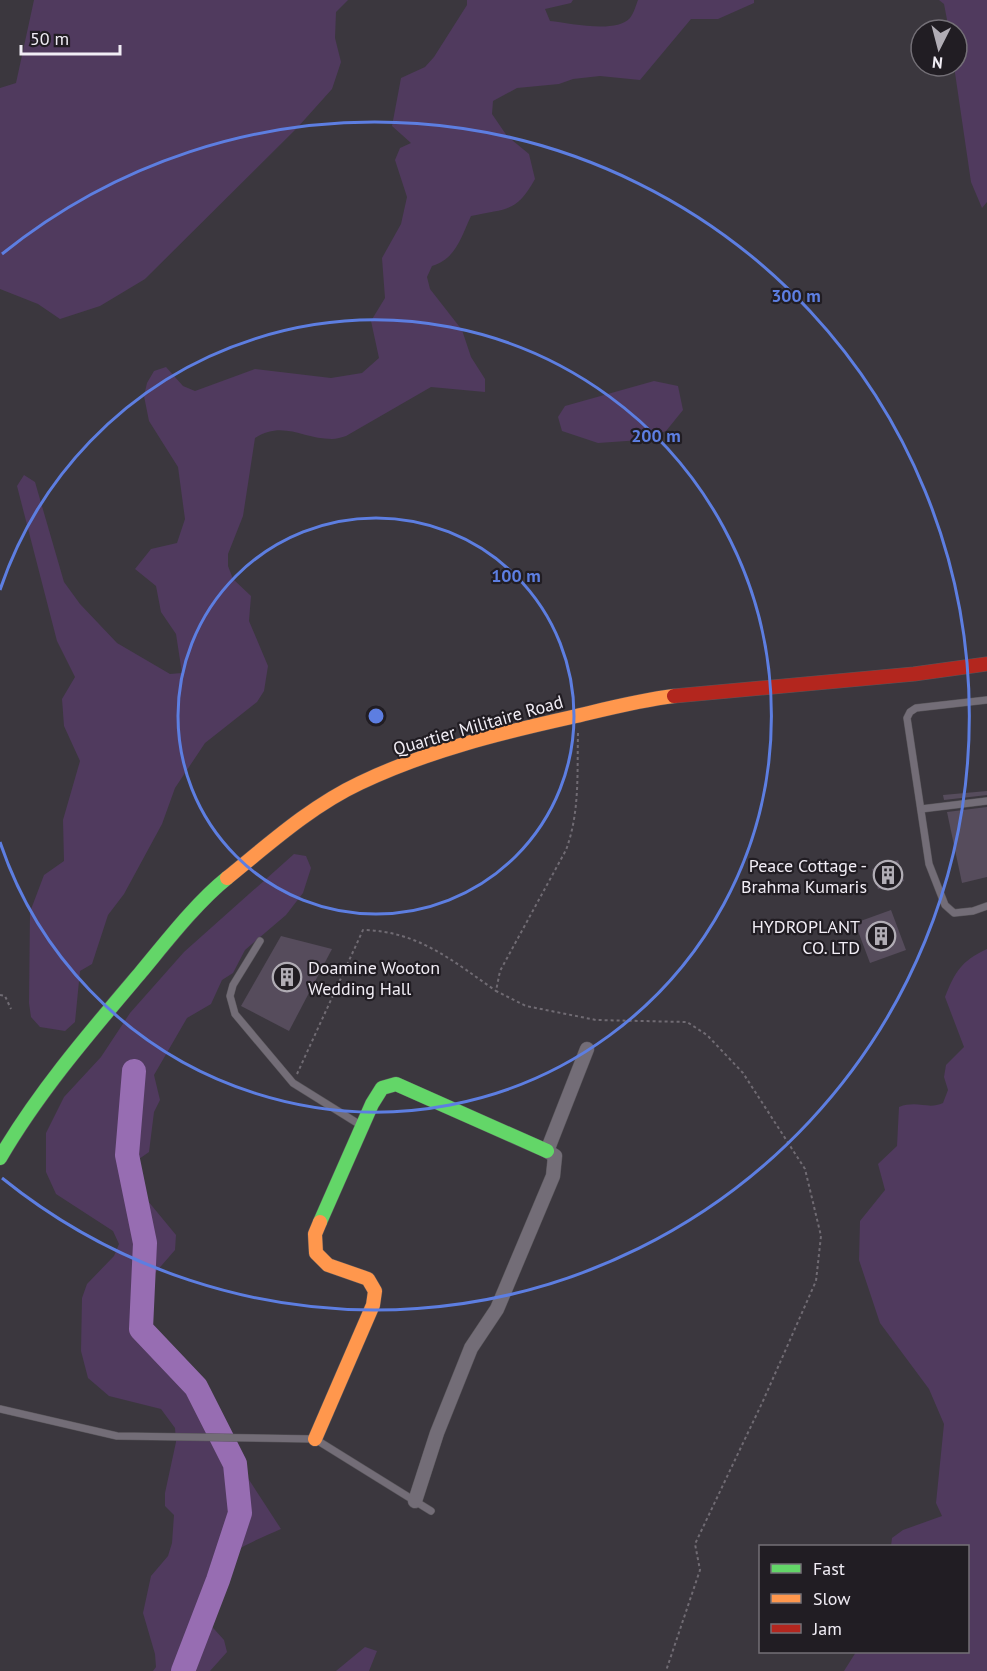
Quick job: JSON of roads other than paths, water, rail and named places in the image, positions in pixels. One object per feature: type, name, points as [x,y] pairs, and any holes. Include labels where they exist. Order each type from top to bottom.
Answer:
[{"type":"main road","name":"Quartier Militaire Road","points":[[0,1158],[76,1049],[165,942],[219,884],[283,832],[320,806],[359,783],[433,753],[508,731],[672,696],[914,674],[987,664]]},
{"type":"main road","points":[[315,1439],[373,1305],[375,1291],[368,1279],[328,1265],[316,1253],[315,1234],[372,1104],[382,1088],[396,1084],[547,1152]]},
{"type":"street","points":[[415,1501],[437,1433],[471,1348],[497,1309],[553,1176],[555,1156],[547,1152],[587,1049]]},
{"type":"lane","points":[[987,700],[916,708],[907,718],[929,864],[945,905],[954,913],[973,911],[987,906]]},
{"type":"lane","points":[[921,809],[987,801]]},
{"type":"lane","points":[[260,941],[233,985],[230,996],[235,1014],[293,1083],[362,1126]]},
{"type":"lane","points":[[0,1409],[117,1436],[315,1439],[431,1511]]},
{"type":"waterway","points":[[134,1071],[127,1155],[145,1243],[141,1329],[196,1387],[235,1464],[240,1513],[218,1580],[183,1671]]},
{"type":"place","name":"Peace Cottage - Brahma Kumaris","points":[[888,875]]},
{"type":"place","name":"HYDROPLANT CO. LTD","points":[[881,936]]},
{"type":"place","name":"Doamine Wooton Wedding Hall","points":[[287,977]]}]
